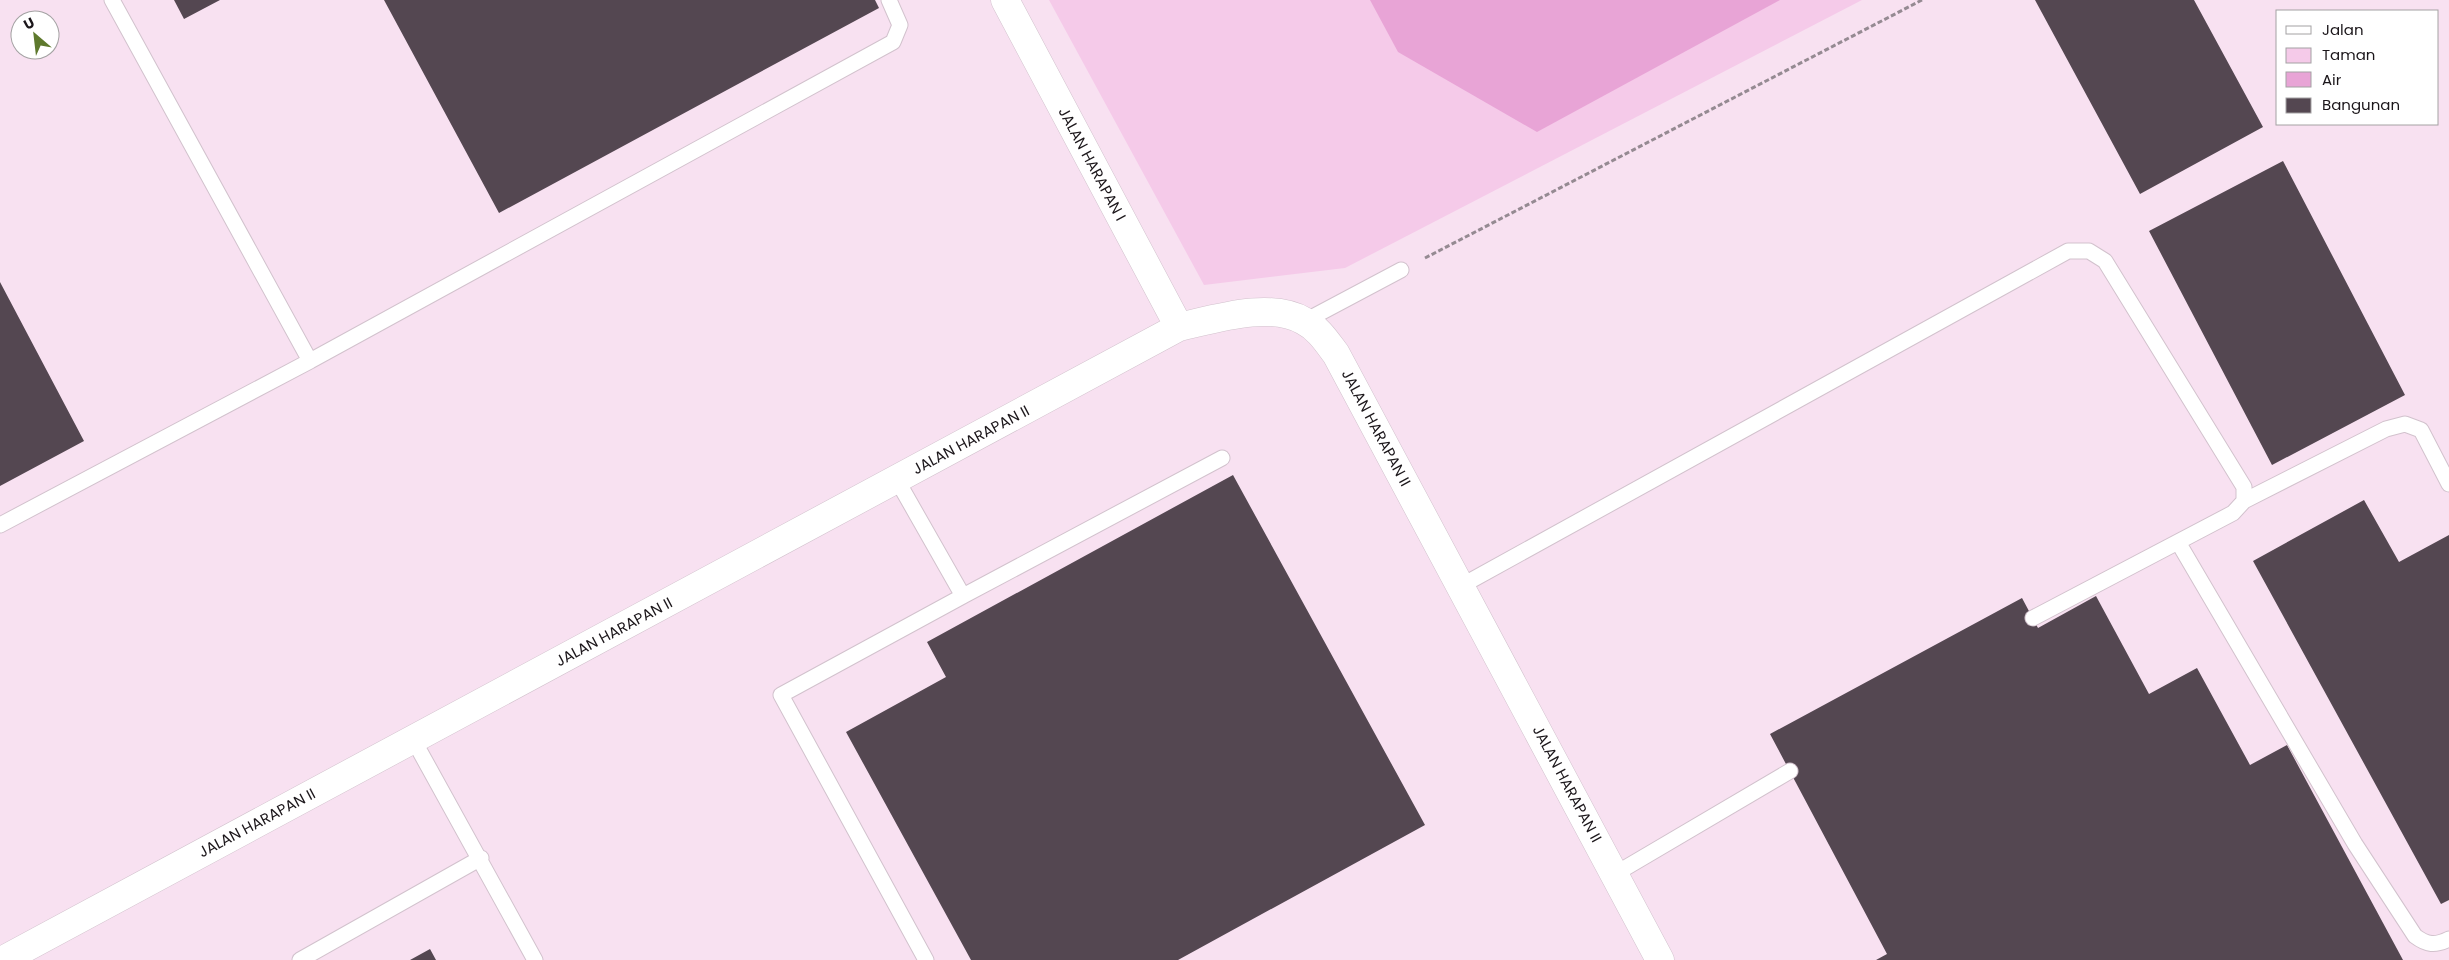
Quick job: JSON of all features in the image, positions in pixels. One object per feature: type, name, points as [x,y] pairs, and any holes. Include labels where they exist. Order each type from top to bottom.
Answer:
[{"type":"street","name":"JALAN HARAPAN I","points":[[1005,0],[1179,327]]},
{"type":"street","name":"JALAN HARAPAN II","points":[[3,960],[1179,327],[1241,313],[1289,315],[1304,321],[1321,335],[1336,354],[1462,586],[1660,960]]},
{"type":"lane","points":[[112,0],[310,361]]},
{"type":"lane","points":[[0,525],[310,361],[893,42],[900,25],[889,0]]},
{"type":"lane","points":[[1462,586],[2068,252],[2089,251],[2105,261],[2244,487],[2244,501]]},
{"type":"lane","points":[[1304,321],[1401,270]]},
{"type":"lane","points":[[2033,618],[2233,513],[2244,501],[2386,429],[2405,424],[2422,430],[2449,484]]},
{"type":"lane","points":[[926,960],[782,694],[1222,458]]},
{"type":"lane","points":[[897,480],[964,596]]},
{"type":"lane","points":[[2178,542],[2355,844],[2415,936],[2425,943],[2438,944],[2449,939]]},
{"type":"lane","points":[[413,739],[535,960]]},
{"type":"lane","points":[[1615,874],[1790,770]]},
{"type":"lane","points":[[300,960],[480,858]]},
{"type":"path","points":[[1401,270],[1922,0]]},
{"type":"shaded area","points":[[0,0],[2449,0],[2449,960],[0,960]]},
{"type":"green space","points":[[1049,0],[1862,0],[1345,268],[1204,285]]},
{"type":"water","points":[[1370,0],[1780,0],[1537,132],[1398,52]]},
{"type":"building","points":[[174,0],[220,0],[184,19]]},
{"type":"building","points":[[384,0],[875,0],[879,8],[499,213]]},
{"type":"building","points":[[2035,0],[2194,0],[2263,127],[2140,194]]},
{"type":"building","points":[[2283,161],[2405,395],[2272,465],[2149,231]]},
{"type":"building","points":[[0,282],[84,441],[0,486]]},
{"type":"building","points":[[1233,475],[1425,825],[1178,960],[971,960],[846,732],[946,677],[927,642]]},
{"type":"building","points":[[2364,500],[2399,562],[2449,535],[2449,900],[2441,904],[2253,561]]},
{"type":"building","points":[[2096,596],[2149,694],[2197,668],[2250,765],[2287,745],[2403,960],[1876,960],[1887,954],[1770,734],[2022,598],[2038,628]]},
{"type":"building","points":[[430,949],[436,960],[410,960]]}]
